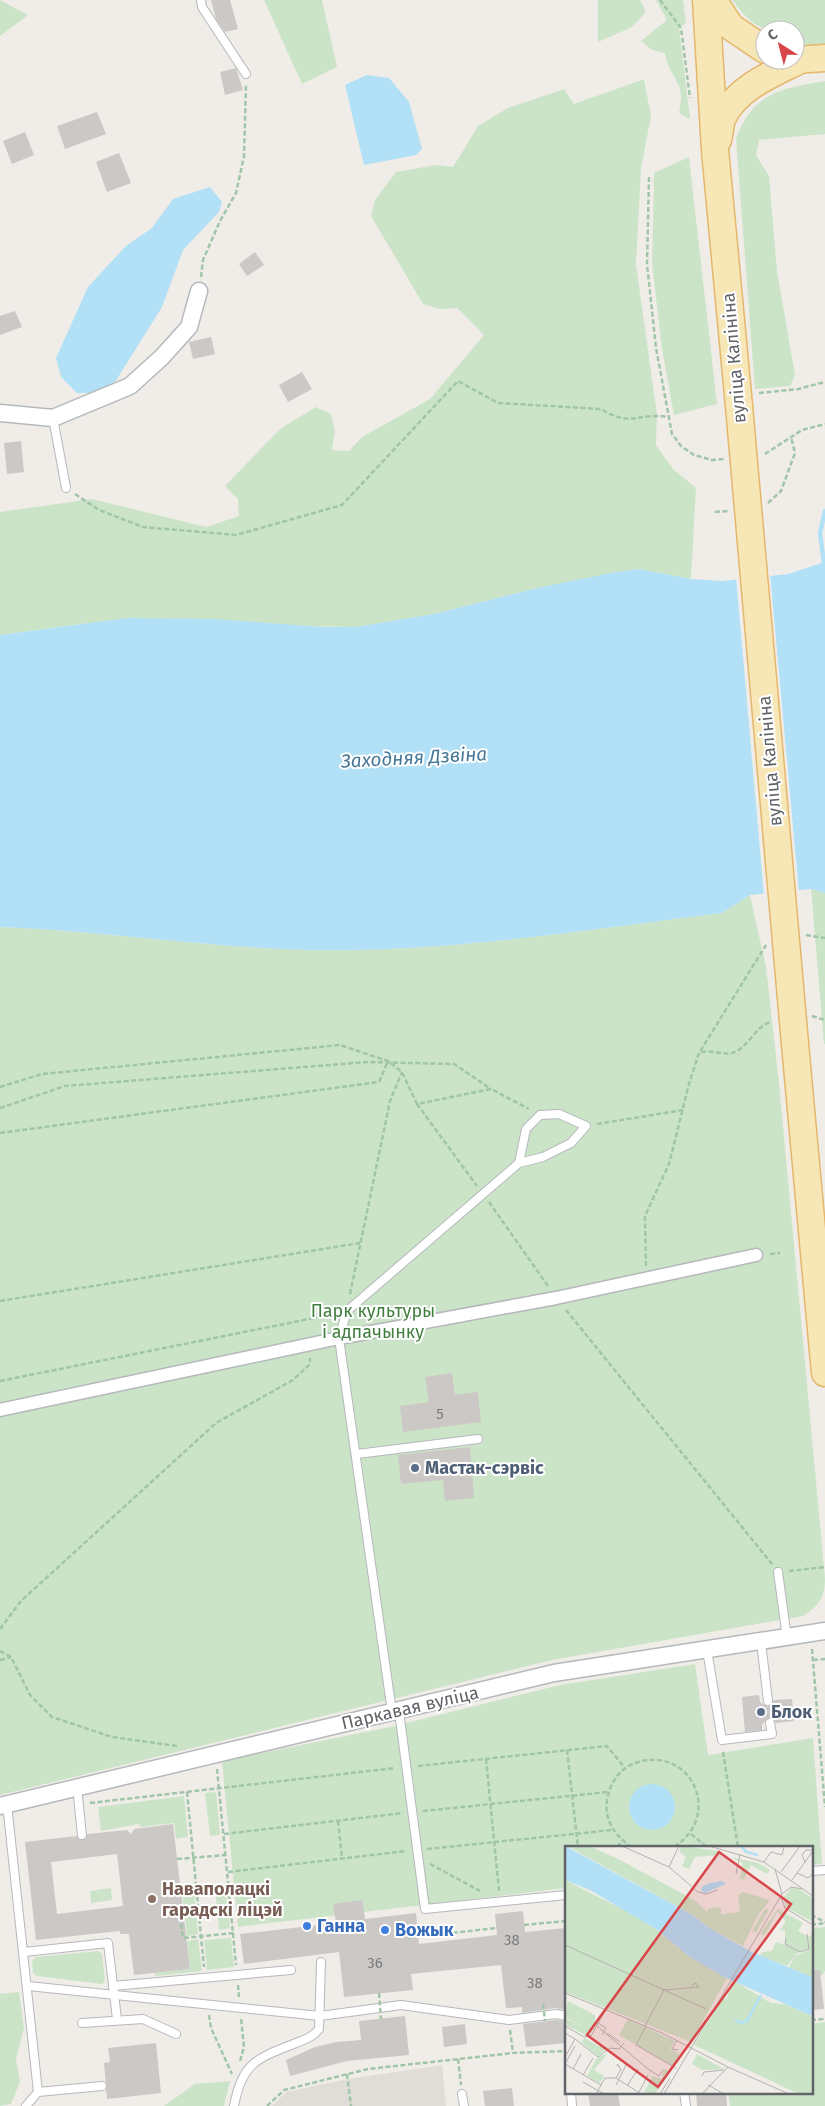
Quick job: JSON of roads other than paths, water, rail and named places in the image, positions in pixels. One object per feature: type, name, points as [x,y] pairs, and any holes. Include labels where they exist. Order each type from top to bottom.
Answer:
[{"type":"main road","name":"вуліца Калініна","points":[[706,0],[715,150],[747,399],[795,1044],[825,1373]]},
{"type":"main road","points":[[713,0],[731,27],[755,43]]},
{"type":"main road","points":[[805,59],[825,58]]},
{"type":"main road","name":"вуліца Калініна","points":[[715,150],[723,117],[738,97],[762,78],[778,70]]},
{"type":"street","points":[[0,413],[53,418],[130,386],[156,363],[189,327],[199,291]]},
{"type":"street","points":[[0,1410],[339,1338],[556,1298],[756,1255]]},
{"type":"street","name":"Паркавая вуліца","points":[[3,1805],[554,1673],[825,1631]]},
{"type":"lane","points":[[201,0],[202,7],[246,74]]},
{"type":"lane","points":[[53,418],[66,488]]},
{"type":"lane","points":[[519,1163],[526,1129],[540,1115],[559,1114],[586,1126],[571,1144],[543,1157],[519,1163],[482,1193],[347,1312],[339,1338],[395,1711],[407,1767],[425,1909],[498,1900],[565,1895]]},
{"type":"lane","points":[[356,1454],[478,1439]]},
{"type":"lane","points":[[778,1572],[787,1638]]},
{"type":"lane","points":[[761,1642],[768,1701]]},
{"type":"lane","points":[[707,1650],[722,1740],[772,1734],[770,1723]]},
{"type":"lane","points":[[77,1787],[82,1835]]},
{"type":"lane","points":[[3,1805],[24,1952],[38,2092]]},
{"type":"lane","points":[[812,1871],[825,1870]]},
{"type":"lane","points":[[24,1952],[108,1943],[116,2019]]},
{"type":"lane","points":[[234,2106],[236,2092],[246,2071],[260,2058],[313,2037],[319,2029],[321,1962]]},
{"type":"lane","points":[[113,1989],[205,1977],[291,1970]]},
{"type":"lane","points":[[28,1986],[113,1989],[208,2004],[320,2016],[401,2005],[509,2020],[556,2014],[565,2016]]},
{"type":"lane","points":[[82,2023],[116,2019],[142,2020],[176,2034]]},
{"type":"lane","points":[[26,2106],[38,2092],[102,2086]]},
{"type":"lane","points":[[462,2094],[464,2106]]},
{"type":"water","points":[[367,75],[389,78],[409,102],[422,149],[416,155],[364,165],[345,85]]},
{"type":"water","points":[[210,187],[222,202],[219,212],[183,250],[162,307],[115,382],[91,393],[77,393],[61,377],[56,358],[88,287],[126,246],[152,228],[173,199]]},
{"type":"water","name":"Заходняя Дзвіна","points":[[825,562],[825,893],[811,889],[750,895],[722,913],[535,937],[393,949],[303,950],[259,948],[0,927],[0,635],[127,618],[215,619],[323,627],[356,627],[434,614],[537,588],[616,572],[639,569],[691,579],[722,581],[788,574]]},
{"type":"water","points":[[652,1784],[665,1788],[671,1794],[675,1807],[671,1820],[665,1826],[652,1830],[639,1826],[633,1820],[629,1807],[633,1794],[639,1788]]},
{"type":"waterway","points":[[825,511],[820,533],[825,571]]},
{"type":"place","name":"Мастак-сэрвіс","points":[[415,1468]]},
{"type":"place","name":"Блок","points":[[761,1712]]},
{"type":"place","name":"Наваполацкі гарадскі ліцэй","points":[[152,1899]]},
{"type":"place","name":"Ганна","points":[[307,1926]]},
{"type":"place","name":"Вожык","points":[[385,1930]]},
{"type":"park label","name":"Парк культуры і адпачынку","points":[[373,1321]]}]
